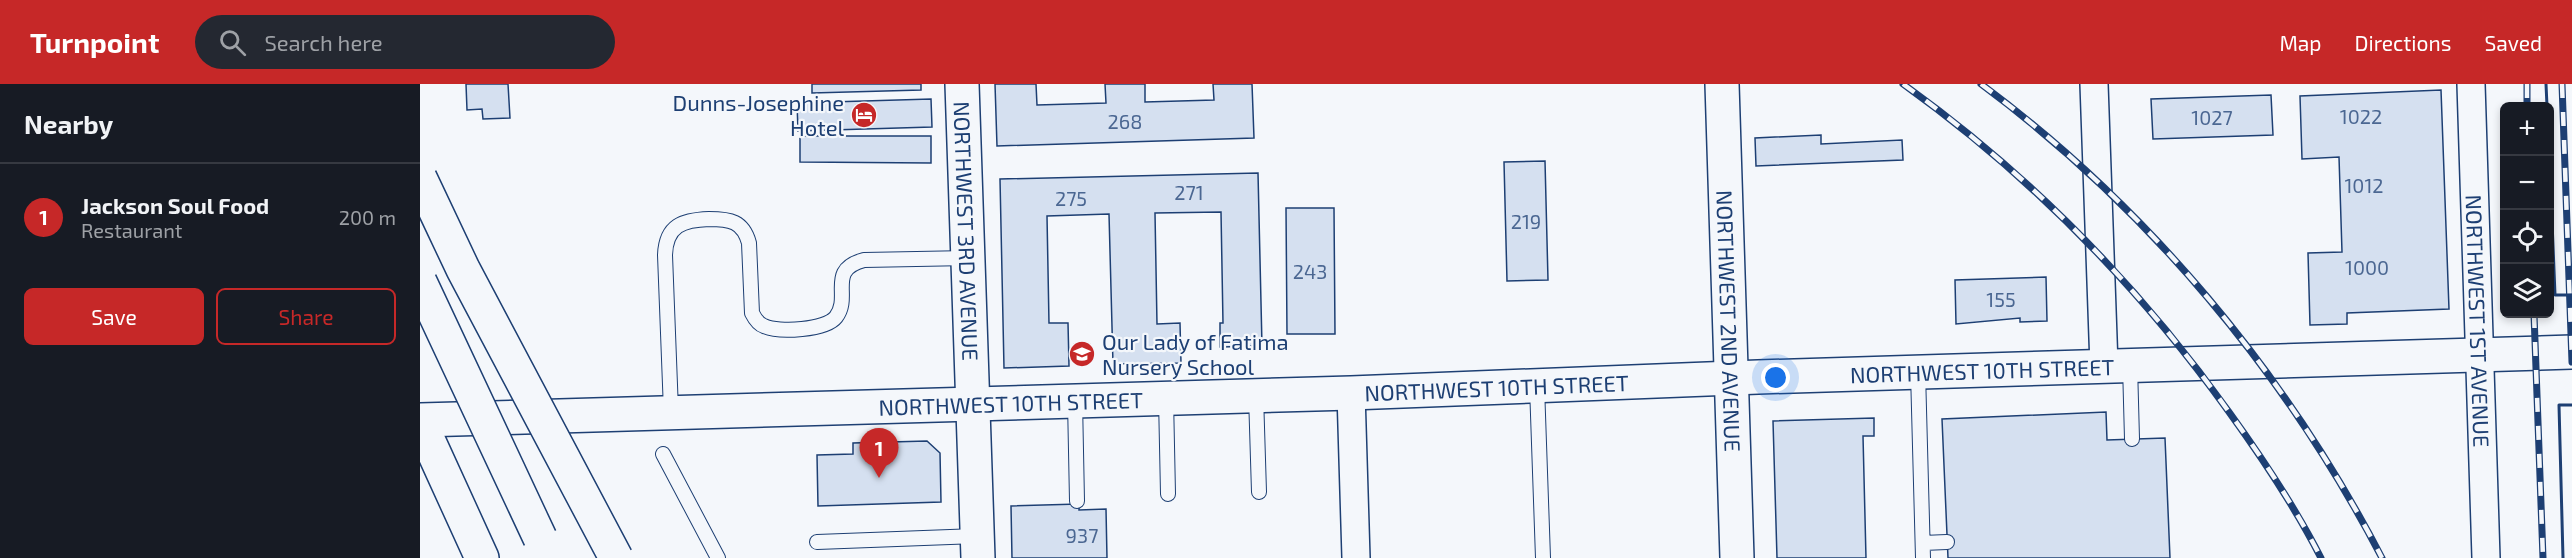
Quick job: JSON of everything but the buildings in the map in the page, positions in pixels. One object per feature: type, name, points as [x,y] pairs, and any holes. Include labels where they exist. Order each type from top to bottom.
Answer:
[{"type":"main road","name":"NORTHWEST 3RD AVENUE","points":[[962,84],[977,547]]},
{"type":"main road","name":"NORTHWEST 2ND AVENUE","points":[[1722,84],[1737,558]]},
{"type":"main road","points":[[420,178],[463,269],[616,558]]},
{"type":"main road","points":[[420,282],[545,548]]},
{"type":"main road","name":"NORTHWEST 10TH STREET","points":[[420,421],[671,411],[1351,393],[1730,378],[2572,352]]},
{"type":"main road","points":[[420,421],[482,558]]},
{"type":"street","points":[[2094,84],[2117,366]]},
{"type":"street","name":"NORTHWEST 1ST AVENUE","points":[[2471,84],[2486,558]]},
{"type":"street","points":[[1351,393],[1356,558]]},
{"type":"lane","points":[[671,411],[664,255],[670,234],[678,225],[690,220],[726,219],[738,223],[746,232],[749,243],[752,313],[756,321],[773,328],[816,328],[835,319],[841,304],[843,275],[854,262],[969,258]]},
{"type":"lane","points":[[2117,366],[2132,439]]},
{"type":"lane","points":[[1918,372],[1923,558]]},
{"type":"lane","points":[[1537,386],[1543,558]]},
{"type":"lane","points":[[1256,395],[1259,492]]},
{"type":"lane","points":[[1166,398],[1168,494]]},
{"type":"lane","points":[[1075,401],[1077,501]]},
{"type":"lane","points":[[663,454],[718,558]]},
{"type":"lane","points":[[817,542],[977,547]]},
{"type":"lane","points":[[1923,543],[1947,542]]},
{"type":"railway","points":[[1903,84],[1950,119],[2038,194],[2080,234],[2158,320],[2254,447],[2321,558]]},
{"type":"railway","points":[[1981,84],[2042,132],[2101,184],[2208,298],[2257,359],[2302,423],[2344,490],[2382,558]]},
{"type":"railway","points":[[2527,84],[2527,102]]},
{"type":"railway","points":[[2562,84],[2572,362]]},
{"type":"railway","points":[[2534,318],[2543,558]]},
{"type":"wall","points":[[2546,84],[2547,102]]},
{"type":"wall","points":[[2552,210],[2555,295],[2572,295]]},
{"type":"wall","points":[[2563,558],[2559,405],[2572,405]]},
{"type":"place","name":"Dunns-Josephine Hotel","points":[[864,115]]},
{"type":"place","name":"Our Lady of Fatima Nursery School","points":[[1082,354]]},
{"type":"place","name":"Jackson Soul Food","points":[[879,478]]}]
